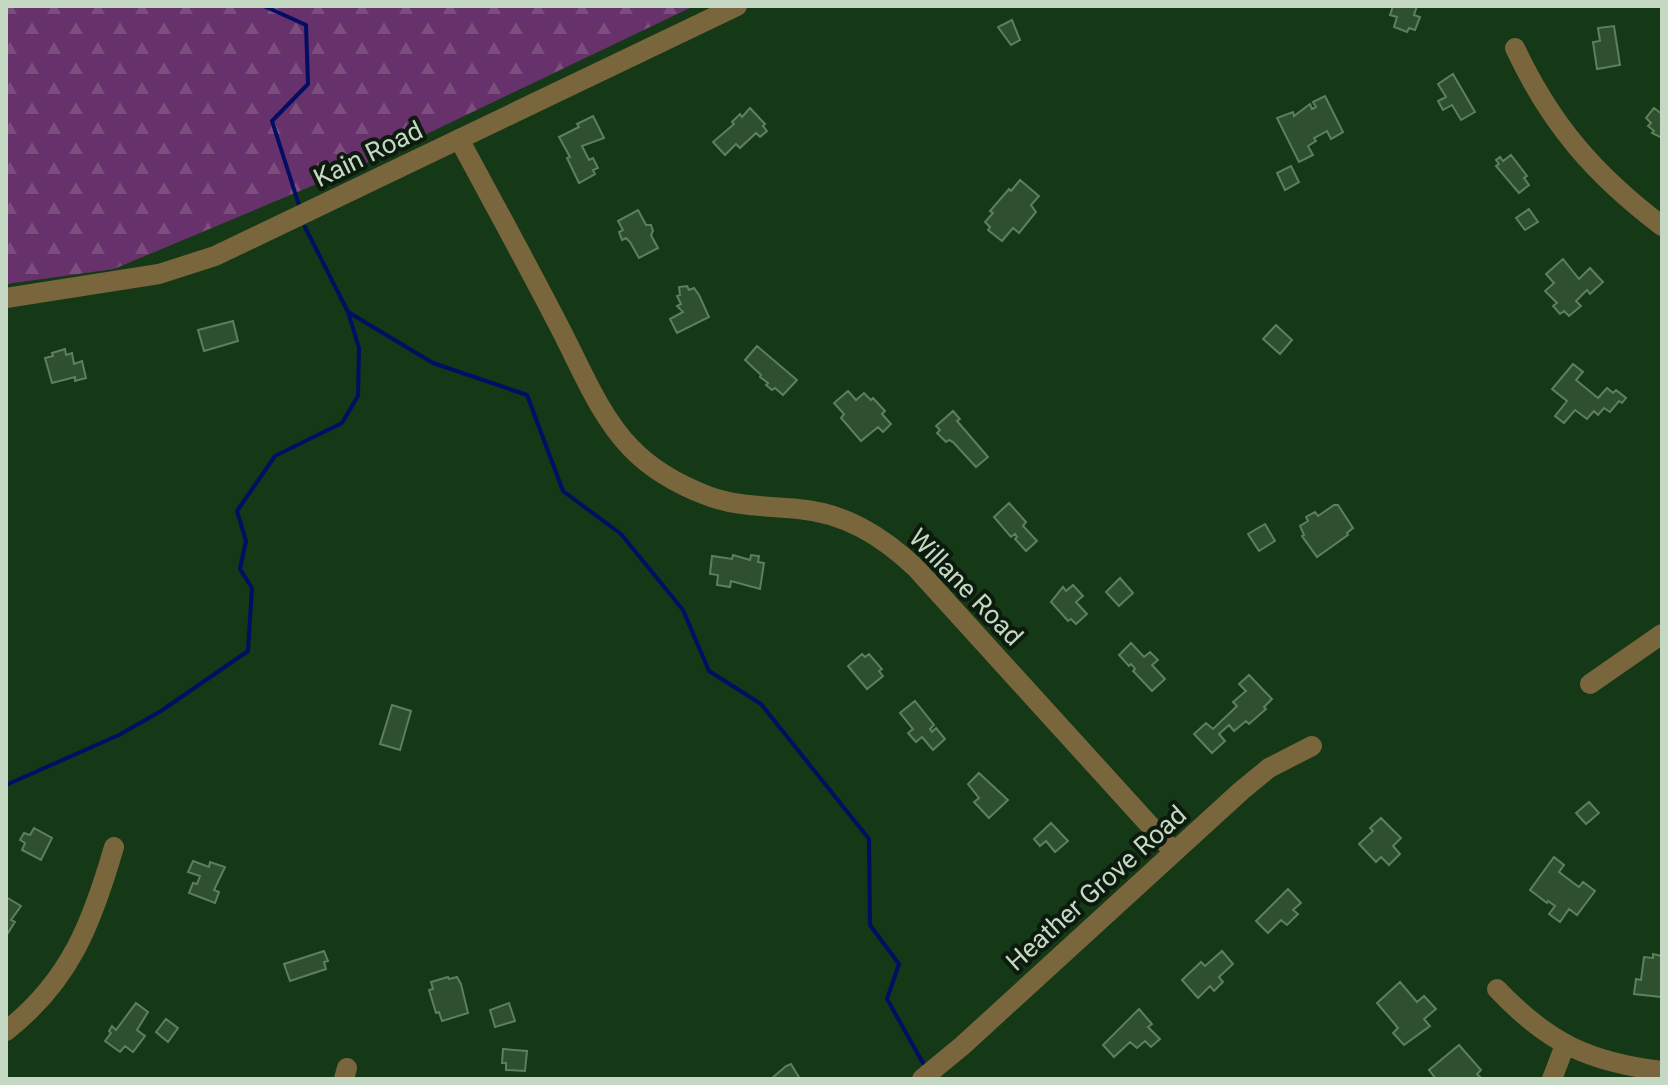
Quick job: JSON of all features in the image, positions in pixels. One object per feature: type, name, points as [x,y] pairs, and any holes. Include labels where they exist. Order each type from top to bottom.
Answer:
[{"type":"street","name":"Kain Road","points":[[6,298],[159,274],[215,256],[737,6]]},
{"type":"street","points":[[1515,48],[1533,86],[1564,132],[1606,180],[1662,226]]},
{"type":"street","name":"Willane Road","points":[[459,139],[584,374],[630,447],[669,479],[711,497],[739,505],[812,510],[840,518],[879,537],[916,568],[1174,852]]},
{"type":"street","points":[[1590,684],[1662,634]]},
{"type":"street","name":"Heather Grove Road","points":[[922,1079],[1269,768],[1312,746]]},
{"type":"street","points":[[6,1031],[42,999],[68,967],[94,911],[114,847]]},
{"type":"street","points":[[1497,989],[1527,1019],[1604,1070],[1662,1071]]},
{"type":"street","points":[[1552,1079],[1565,1045]]},
{"type":"green space","points":[[6,6],[694,6],[362,165],[114,269],[6,284]]},
{"type":"building","points":[[1393,6],[1417,6],[1414,15],[1420,17],[1415,30],[1409,28],[1407,32],[1394,27],[1397,17],[1390,15]]},
{"type":"building","points":[[1012,20],[1020,40],[1011,45],[998,27]]},
{"type":"building","points":[[1614,26],[1620,65],[1597,69],[1593,42],[1600,41],[1598,28]]},
{"type":"building","points":[[1453,74],[1475,112],[1461,120],[1452,105],[1443,110],[1438,101],[1446,97],[1438,84]]},
{"type":"building","points":[[1325,96],[1343,132],[1331,139],[1327,131],[1314,138],[1316,141],[1308,146],[1313,155],[1299,162],[1277,118],[1293,112],[1294,116],[1310,104],[1312,109],[1316,107],[1313,102]]},
{"type":"building","points":[[750,108],[765,124],[763,126],[767,131],[760,137],[756,133],[740,148],[736,144],[725,155],[713,142]]},
{"type":"building","points":[[1654,108],[1662,114],[1662,138],[1652,133],[1654,131],[1648,126],[1651,123],[1646,118]]},
{"type":"building","points":[[593,116],[604,138],[582,146],[589,160],[593,158],[598,168],[593,170],[595,174],[579,183],[559,137]]},
{"type":"building","points":[[1511,155],[1527,176],[1524,178],[1529,185],[1519,193],[1496,166],[1499,164],[1496,160],[1500,157],[1503,161]]},
{"type":"building","points":[[1291,166],[1299,182],[1285,190],[1277,173]]},
{"type":"building","points":[[1020,180],[1039,196],[1031,205],[1036,212],[1019,233],[1013,228],[1002,241],[988,230],[990,227],[985,222],[993,213],[990,211]]},
{"type":"building","points":[[1529,209],[1538,222],[1525,230],[1516,218]]},
{"type":"building","points":[[638,210],[646,225],[651,225],[651,235],[658,248],[639,258],[630,242],[626,238],[622,240],[619,232],[623,230],[618,221]]},
{"type":"building","points":[[1563,259],[1579,279],[1590,268],[1603,282],[1590,294],[1587,290],[1576,301],[1581,306],[1569,316],[1564,311],[1560,314],[1553,306],[1557,303],[1545,291],[1554,283],[1546,274]]},
{"type":"building","points":[[687,286],[689,290],[694,288],[699,295],[709,317],[677,333],[670,319],[683,312],[677,306],[681,304],[677,296],[680,295],[679,287]]},
{"type":"building","points":[[233,321],[238,341],[204,351],[198,330]]},
{"type":"building","points":[[1276,325],[1292,340],[1280,354],[1263,339]]},
{"type":"building","points":[[757,346],[797,380],[783,395],[766,385],[768,383],[745,360]]},
{"type":"building","points":[[65,349],[66,355],[72,353],[74,364],[82,361],[86,378],[75,381],[75,377],[52,383],[45,358]]},
{"type":"building","points":[[1573,364],[1583,372],[1576,380],[1598,398],[1607,388],[1613,393],[1616,390],[1626,398],[1610,412],[1604,408],[1598,415],[1594,411],[1587,419],[1575,410],[1564,423],[1555,416],[1567,401],[1552,389]]},
{"type":"building","points":[[848,391],[856,400],[864,393],[871,400],[873,398],[885,411],[882,414],[891,424],[883,432],[878,427],[861,441],[841,418],[844,414],[834,403]]},
{"type":"building","points":[[953,411],[960,419],[957,421],[988,457],[976,467],[953,442],[946,442],[937,433],[940,430],[936,426]]},
{"type":"building","points":[[1009,503],[1026,522],[1023,526],[1037,541],[1026,551],[1015,539],[1015,534],[1011,537],[994,517]]},
{"type":"building","points":[[1338,505],[1353,528],[1317,557],[1302,536],[1300,526],[1308,521],[1306,517],[1315,512],[1318,516]]},
{"type":"building","points":[[1265,524],[1275,541],[1259,551],[1248,534]]},
{"type":"building","points":[[733,555],[750,560],[751,555],[759,556],[758,562],[764,563],[760,589],[731,581],[730,587],[717,585],[718,575],[710,574],[712,556],[732,559]]},
{"type":"building","points":[[1120,578],[1133,593],[1119,606],[1106,592]]},
{"type":"building","points":[[1073,585],[1083,596],[1076,602],[1087,614],[1076,624],[1071,619],[1068,621],[1051,602],[1063,587],[1066,591]]},
{"type":"building","points":[[1131,643],[1144,657],[1150,652],[1158,660],[1152,665],[1165,679],[1152,691],[1133,671],[1135,669],[1131,664],[1129,666],[1119,655]]},
{"type":"building","points":[[862,654],[865,657],[869,654],[882,669],[879,671],[883,676],[867,689],[848,666]]},
{"type":"building","points":[[1249,675],[1272,699],[1249,724],[1246,721],[1234,731],[1229,725],[1219,734],[1225,741],[1212,753],[1194,734],[1206,723],[1213,729],[1237,706],[1233,702],[1246,691],[1239,684]]},
{"type":"building","points":[[915,701],[934,725],[930,729],[932,732],[936,728],[945,739],[933,750],[922,737],[916,742],[908,733],[913,729],[900,713]]},
{"type":"building","points":[[392,705],[411,711],[400,750],[380,744]]},
{"type":"building","points":[[979,773],[1008,800],[989,818],[974,802],[979,798],[968,784]]},
{"type":"building","points":[[1589,802],[1599,813],[1586,824],[1576,813]]},
{"type":"building","points":[[1381,818],[1401,838],[1393,846],[1400,854],[1389,865],[1381,857],[1376,862],[1359,844]]},
{"type":"building","points":[[1051,823],[1068,841],[1055,852],[1046,841],[1040,846],[1034,839]]},
{"type":"building","points":[[34,828],[52,838],[41,860],[22,850],[25,843],[20,840],[24,833],[30,835]]},
{"type":"building","points":[[1554,857],[1564,865],[1559,872],[1579,887],[1583,882],[1595,891],[1577,915],[1569,909],[1560,922],[1549,914],[1555,906],[1530,890]]},
{"type":"building","points":[[193,861],[209,867],[210,862],[225,867],[214,890],[219,892],[215,903],[189,893],[200,876],[188,872]]},
{"type":"building","points":[[1288,889],[1301,903],[1293,910],[1298,914],[1287,925],[1281,920],[1268,933],[1256,921]]},
{"type":"building","points":[[6,897],[21,906],[11,920],[15,922],[6,936]]},
{"type":"building","points":[[324,951],[328,961],[324,962],[326,969],[290,981],[284,964]]},
{"type":"building","points":[[1222,951],[1233,964],[1219,977],[1223,982],[1214,991],[1210,986],[1198,998],[1182,980],[1201,962],[1205,966]]},
{"type":"building","points":[[1653,954],[1662,956],[1662,1002],[1661,997],[1634,994],[1636,979],[1641,980],[1644,957],[1653,958]]},
{"type":"building","points":[[457,977],[461,984],[468,1013],[442,1021],[439,1012],[436,1013],[429,990],[433,989],[431,982]]},
{"type":"building","points":[[1400,982],[1417,1002],[1424,996],[1436,1009],[1424,1019],[1430,1026],[1404,1045],[1393,1033],[1398,1028],[1377,1003]]},
{"type":"building","points":[[136,1003],[148,1012],[137,1030],[145,1036],[133,1052],[125,1046],[120,1052],[105,1041],[112,1026],[116,1030]]},
{"type":"building","points":[[509,1003],[515,1021],[495,1027],[490,1010]]},
{"type":"building","points":[[1139,1009],[1152,1024],[1148,1027],[1160,1039],[1151,1047],[1145,1041],[1137,1048],[1130,1042],[1114,1057],[1103,1045]]},
{"type":"building","points":[[166,1019],[178,1028],[168,1042],[156,1032]]},
{"type":"building","points":[[1459,1045],[1481,1070],[1477,1074],[1482,1079],[1436,1079],[1429,1070]]},
{"type":"building","points":[[503,1049],[527,1051],[525,1071],[506,1070],[506,1063],[502,1063]]},
{"type":"building","points":[[791,1064],[800,1079],[771,1079],[786,1066]]},
{"type":"waterway","points":[[264,6],[306,25],[308,84],[272,121],[299,205]]},
{"type":"waterway","points":[[6,785],[119,735],[161,711],[248,651],[252,588],[240,569],[246,541],[237,511],[275,456],[342,423],[358,396],[359,348],[348,312],[305,227]]},
{"type":"waterway","points":[[348,312],[433,363],[527,395],[563,491],[621,534],[683,610],[709,671],[761,704],[869,839],[870,925],[899,964],[887,999],[923,1063]]}]
